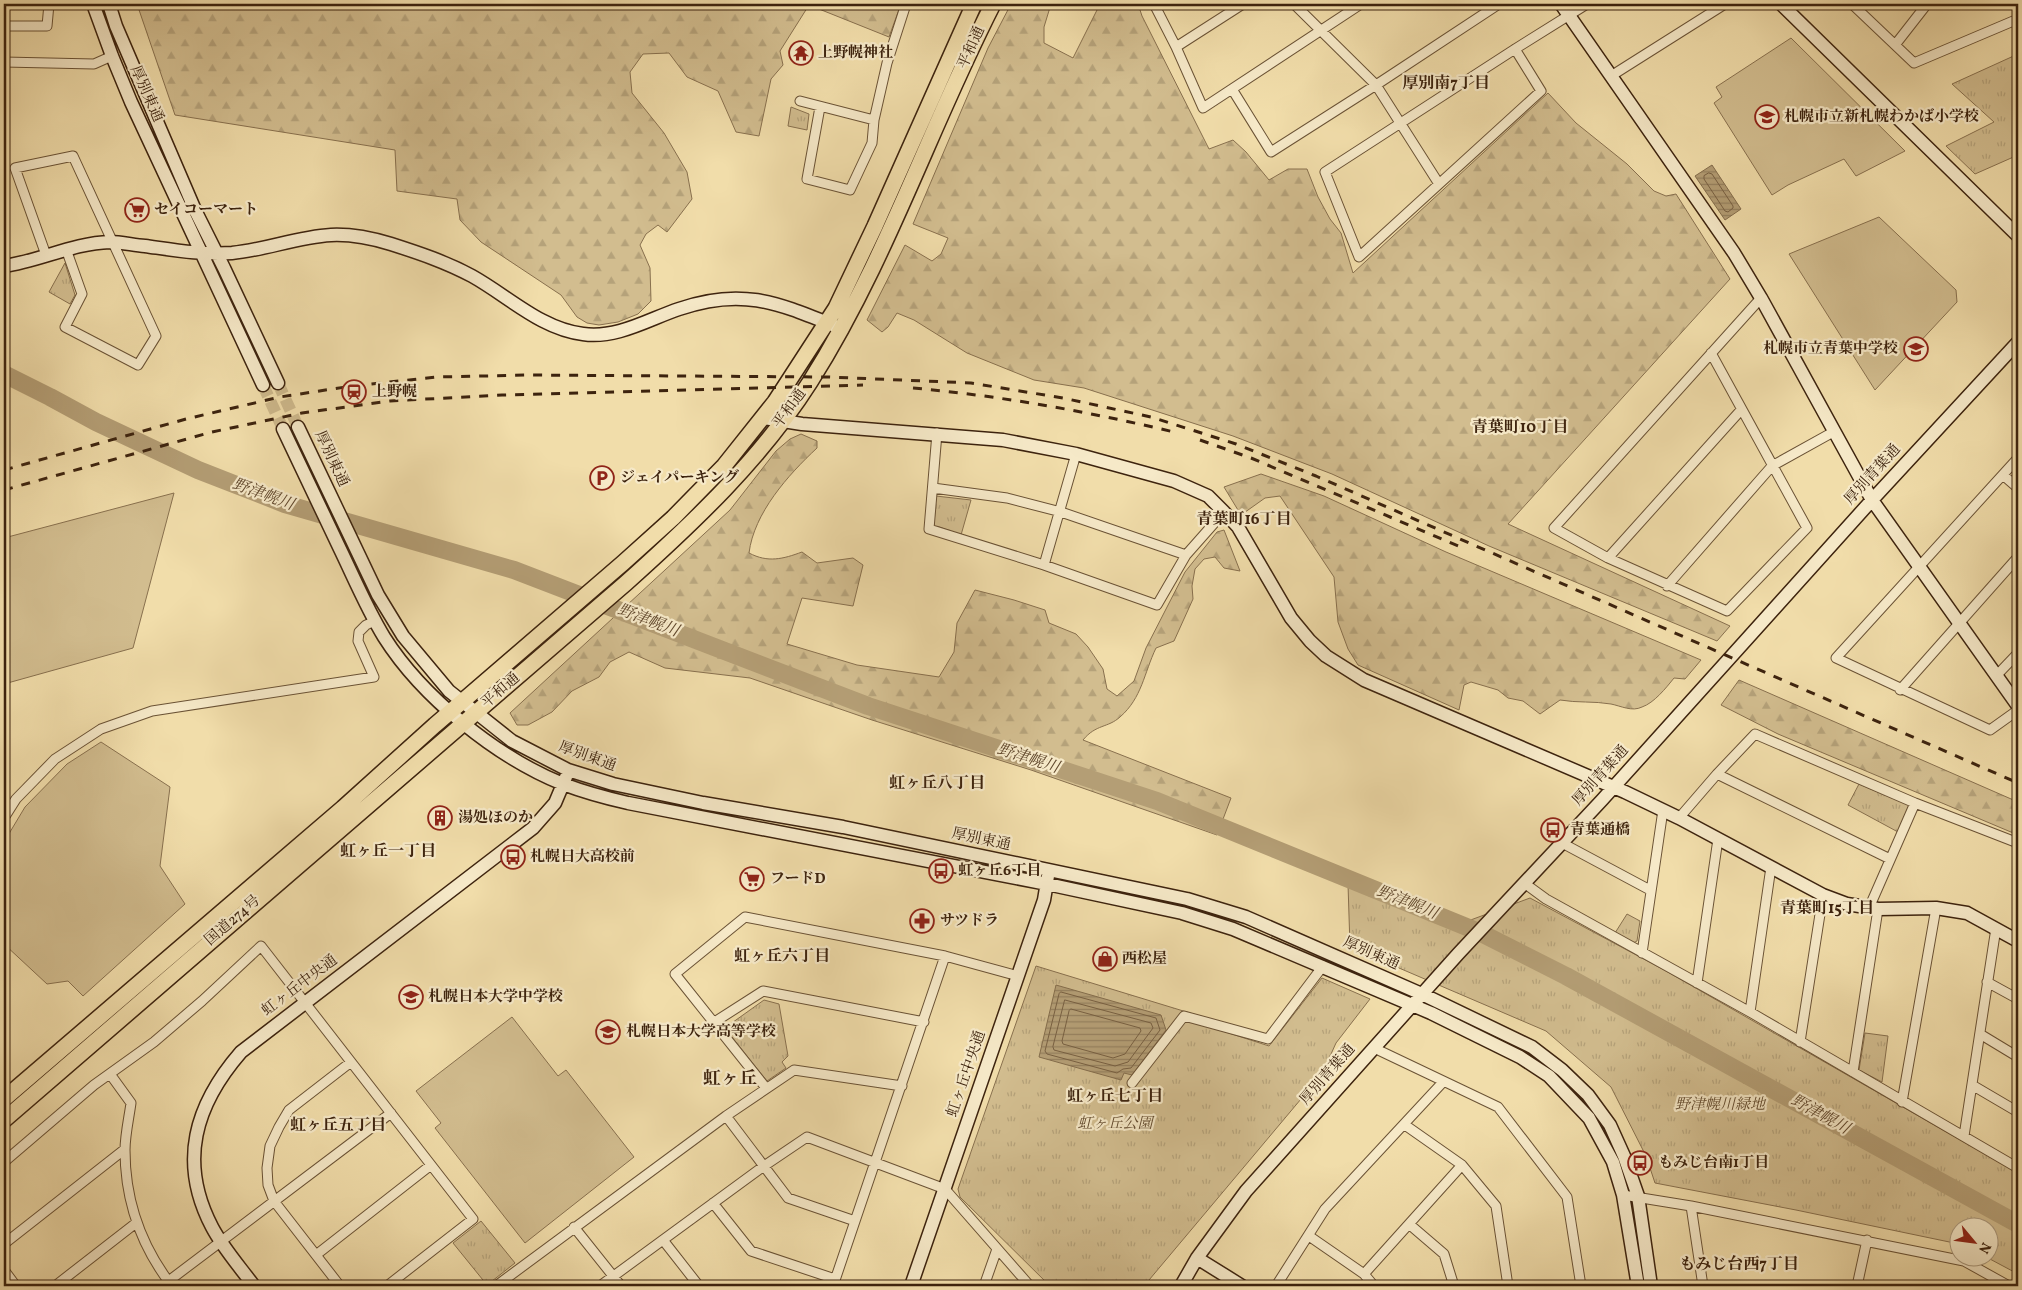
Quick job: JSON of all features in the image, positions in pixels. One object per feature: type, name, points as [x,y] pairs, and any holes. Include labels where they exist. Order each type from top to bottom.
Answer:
[{"type":"highway","name":"平和通","points":[[456,707],[607,577],[690,501],[724,466],[764,418],[827,323],[876,226],[974,4]]},
{"type":"highway","name":"平和通","points":[[469,718],[626,583],[713,502],[755,456],[782,420],[809,383],[841,329],[888,237],[993,4]]},
{"type":"highway","name":"国道274号","points":[[4,1098],[342,808],[456,707]]},
{"type":"highway","name":"国道274号","points":[[4,1120],[469,718]]},
{"type":"street","points":[[4,26],[47,26],[49,4]]},
{"type":"street","name":"厚別東通","points":[[93,4],[131,102],[278,383]]},
{"type":"street","name":"厚別東通","points":[[109,4],[116,26],[191,202],[209,253],[264,385]]},
{"type":"street","points":[[820,107],[807,179],[850,190],[872,143],[874,120],[887,63],[906,4]]},
{"type":"street","points":[[1154,4],[1176,47],[1203,108],[1361,4]]},
{"type":"street","points":[[1176,47],[1243,4]]},
{"type":"street","points":[[1294,4],[1376,85],[1439,184]]},
{"type":"street","points":[[1232,89],[1271,152],[1499,4]]},
{"type":"street","points":[[1561,4],[1734,253],[1761,298],[1872,500],[2018,706]]},
{"type":"street","points":[[1515,49],[1541,91],[1359,257],[1325,172],[1515,49],[1587,4]]},
{"type":"street","points":[[1611,76],[1712,7],[1725,4]]},
{"type":"street","points":[[1781,4],[2016,230]]},
{"type":"street","points":[[1852,4],[1914,63],[2018,19]]},
{"type":"street","points":[[1895,45],[1927,4]]},
{"type":"street","points":[[4,62],[94,64],[112,56]]},
{"type":"street","points":[[800,101],[874,120]]},
{"type":"street","points":[[46,255],[15,168],[72,156],[156,336],[138,365],[65,327],[82,294],[66,249]]},
{"type":"street","points":[[4,266],[86,244],[112,242],[209,253],[261,249],[330,235],[355,236],[374,239],[448,264],[480,280],[546,322],[563,330],[581,334],[607,334],[632,327],[681,308],[732,298],[776,304],[797,310],[841,329]]},
{"type":"street","points":[[1711,353],[1807,528],[1727,611],[1667,586],[1608,558],[1554,528],[1711,353],[1761,298]]},
{"type":"street","name":"厚別青葉通","points":[[1181,1286],[1197,1258],[1246,1191],[1424,995],[1472,939],[1614,787],[1872,500],[2018,344]]},
{"type":"street","points":[[1608,558],[1741,410]]},
{"type":"street","points":[[764,418],[809,424],[937,433],[1003,440],[1076,454],[1174,481],[1208,496],[1224,512],[1238,527],[1291,618],[1310,641],[1326,656],[1364,680],[1614,787],[1679,818],[1823,895],[1846,904],[1873,909],[1936,908],[1967,913],[2018,941]]},
{"type":"street","name":"厚別東通","points":[[298,427],[378,595],[403,636],[439,679],[456,707],[521,763],[564,784],[628,803],[1047,884],[1182,913],[1233,929],[1414,1005],[1520,1058],[1549,1076],[1589,1118],[1613,1162],[1623,1194],[1638,1286]]},
{"type":"street","name":"厚別東通","points":[[283,429],[375,621],[406,666],[436,700],[456,707]]},
{"type":"street","points":[[1667,586],[1772,466],[1835,431]]},
{"type":"street","points":[[937,433],[929,529],[1044,565],[1157,605],[1186,555],[1224,512]]},
{"type":"street","points":[[1044,565],[1061,512],[1076,454]]},
{"type":"street","points":[[2018,458],[1836,658],[1900,690],[1990,730],[2018,710]]},
{"type":"street","points":[[2003,475],[2018,488]]},
{"type":"street","points":[[933,488],[1007,498],[1061,512],[1186,555]]},
{"type":"street","points":[[1900,690],[2018,557]]},
{"type":"street","points":[[4,818],[16,799],[55,759],[101,729],[152,711],[374,677],[358,641],[359,632],[366,625],[375,621]]},
{"type":"street","points":[[1997,675],[2018,653]]},
{"type":"street","name":"厚別東通","points":[[469,718],[568,770],[613,784],[702,803],[842,827],[1187,899],[1246,917],[1424,995],[1532,1046],[1562,1070],[1588,1095],[1610,1125],[1624,1156],[1638,1196],[1651,1286]]},
{"type":"street","points":[[1679,818],[1755,734],[1915,803],[2018,843]]},
{"type":"street","name":"虹ヶ丘中央通","points":[[254,1286],[220,1241],[212,1227],[199,1197],[195,1172],[195,1144],[199,1121],[222,1073],[241,1052],[533,828],[555,803],[568,770]]},
{"type":"street","points":[[1717,774],[1890,859]]},
{"type":"street","points":[[699,817],[702,803]]},
{"type":"street","points":[[1853,1072],[1873,909],[1890,859],[1915,803]]},
{"type":"street","points":[[1642,953],[1663,810]]},
{"type":"street","points":[[1697,983],[1718,839]]},
{"type":"street","points":[[1562,843],[1650,890]]},
{"type":"street","points":[[1750,1012],[1772,867]]},
{"type":"street","name":"虹ヶ丘中央通","points":[[911,1286],[1044,900],[1048,871]]},
{"type":"street","points":[[1524,883],[1546,899],[1750,1012],[2018,1168]]},
{"type":"street","points":[[1800,1042],[1823,895]]},
{"type":"street","points":[[1902,1102],[1936,908]]},
{"type":"street","points":[[766,1088],[674,974],[745,917],[945,956],[1018,976]]},
{"type":"street","points":[[1964,1136],[1996,928]]},
{"type":"street","points":[[4,1162],[94,1086],[154,1042],[202,1001],[261,946],[473,1219],[387,1286]]},
{"type":"street","points":[[713,1203],[751,1251],[834,1283],[945,956]]},
{"type":"street","points":[[1132,1083],[1184,1016],[1268,1039],[1323,966]]},
{"type":"street","points":[[1987,982],[2018,999]]},
{"type":"street","points":[[713,1023],[762,991],[924,1022]]},
{"type":"street","points":[[1980,1034],[2018,1056]]},
{"type":"street","points":[[1374,1048],[1498,1107],[1567,1197],[1581,1286]]},
{"type":"street","points":[[340,1286],[274,1201],[268,1186],[267,1168],[270,1146],[278,1127],[289,1110],[351,1062]]},
{"type":"street","points":[[496,1286],[726,1116],[794,1070],[902,1086]]},
{"type":"street","points":[[110,1074],[131,1104],[125,1149],[131,1204],[136,1223],[167,1285],[220,1241],[391,1113]]},
{"type":"street","points":[[1276,1286],[1326,1209],[1443,1082]]},
{"type":"street","points":[[1972,1085],[2018,1112]]},
{"type":"street","points":[[726,1116],[788,1198],[855,1221]]},
{"type":"street","points":[[1405,1125],[1462,1165],[1496,1206],[1508,1286]]},
{"type":"street","points":[[600,1286],[764,1166],[807,1137],[944,1189],[1030,1286]]},
{"type":"street","points":[[4,1244],[125,1149]]},
{"type":"street","points":[[316,1255],[431,1165]]},
{"type":"street","points":[[1364,1274],[1462,1165]]},
{"type":"street","points":[[1623,1194],[1867,1240],[1964,1261],[2009,1286]]},
{"type":"street","points":[[1691,1206],[1704,1286]]},
{"type":"street","points":[[55,1286],[136,1223]]},
{"type":"street","points":[[1409,1224],[1444,1254],[1454,1286]]},
{"type":"street","points":[[574,1227],[621,1286]]},
{"type":"street","points":[[1309,1236],[1364,1274],[1374,1286]]},
{"type":"street","points":[[663,1240],[699,1286]]},
{"type":"street","points":[[1857,1286],[1867,1240]]},
{"type":"street","points":[[984,1286],[997,1249]]},
{"type":"street","points":[[1197,1258],[1242,1286]]},
{"type":"street","points":[[4,1270],[16,1286]]},
{"type":"green space","points":[[137,4],[901,4],[889,37],[809,5],[780,51],[783,65],[771,79],[759,136],[736,132],[718,91],[687,77],[669,53],[643,54],[630,72],[632,93],[664,133],[687,172],[692,199],[667,232],[658,225],[646,234],[640,245],[650,268],[651,301],[638,314],[618,322],[599,325],[587,323],[577,317],[561,295],[481,242],[460,220],[457,199],[397,191],[395,150],[175,115]]},
{"type":"green space","points":[[1011,4],[1051,4],[1044,27],[1044,43],[1073,58],[1100,4],[1138,4],[1142,16],[1209,149],[1233,140],[1246,152],[1269,180],[1288,169],[1307,169],[1318,197],[1330,219],[1341,233],[1353,273],[1548,93],[1576,123],[1627,164],[1654,191],[1666,196],[1676,194],[1730,279],[1508,524],[1730,626],[1717,641],[1489,546],[1332,474],[1233,436],[1084,388],[1034,380],[967,353],[914,320],[897,313],[888,327],[882,332],[867,320],[905,245],[932,261],[941,254],[948,238],[913,224],[988,48]]},
{"type":"green space","points":[[1791,38],[1905,151],[1856,176],[1844,159],[1788,185],[1772,195],[1714,103],[1722,97],[1716,87]]},
{"type":"green space","points":[[2018,54],[2018,155],[1975,174],[1946,146],[1994,122],[1952,84]]},
{"type":"green space","points":[[791,107],[809,114],[807,130],[788,126]]},
{"type":"green space","points":[[1879,217],[1956,290],[1957,302],[1875,390],[1789,254]]},
{"type":"green space","points":[[65,263],[75,295],[70,304],[49,292]]},
{"type":"green space","points":[[801,434],[817,441],[817,448],[795,470],[765,509],[752,538],[749,553],[763,558],[776,559],[802,552],[817,563],[853,558],[863,565],[853,606],[802,598],[787,644],[857,665],[939,677],[954,652],[957,623],[975,590],[1045,610],[1049,623],[1076,634],[1088,647],[1103,669],[1107,689],[1117,696],[1134,681],[1146,648],[1185,572],[1217,532],[1224,530],[1240,571],[1224,568],[1215,557],[1204,559],[1195,569],[1192,586],[1193,599],[1174,641],[1156,648],[1138,693],[1127,710],[1120,717],[1093,731],[1083,740],[1231,798],[1217,835],[1031,770],[872,720],[750,678],[665,668],[629,652],[610,662],[599,677],[572,691],[552,712],[528,725],[517,725],[510,713],[730,510],[776,451],[790,439]]},
{"type":"green space","points":[[1261,474],[1324,496],[1446,552],[1701,660],[1685,679],[1674,678],[1655,699],[1638,708],[1630,709],[1605,703],[1560,700],[1540,714],[1523,701],[1508,698],[1498,690],[1471,682],[1464,685],[1459,710],[1358,665],[1348,649],[1338,622],[1334,577],[1280,496],[1265,498],[1241,515],[1224,487]]},
{"type":"green space","points":[[174,493],[133,648],[4,684],[4,538]]},
{"type":"green space","points":[[936,496],[971,500],[961,535],[934,525]]},
{"type":"green space","points":[[1739,680],[2018,802],[2018,835],[1778,734],[1721,705]]},
{"type":"green space","points":[[101,742],[170,787],[160,866],[185,904],[83,996],[68,981],[47,984],[4,944],[4,842],[25,807],[67,764]]},
{"type":"green space","points":[[1859,784],[1909,805],[1898,832],[1848,805]]},
{"type":"green space","name":"野津幌川緑地","points":[[1348,884],[1449,928],[1530,898],[1666,971],[2018,1173],[2018,1274],[2000,1264],[2000,1218],[1950,1218],[1950,1242],[1655,1183],[1646,1156],[1611,1087],[1546,1031],[1350,947]]},
{"type":"green space","points":[[1627,914],[1640,921],[1637,941],[1633,943],[1615,933]]},
{"type":"green space","name":"虹ヶ丘公園","points":[[1036,966],[1203,1017],[1201,1024],[1269,1046],[1322,978],[1370,999],[1336,1043],[1322,1074],[1144,1286],[1050,1286],[960,1197],[958,1189]]},
{"type":"green space","points":[[764,1000],[779,1004],[788,1056],[782,1062],[786,1068],[767,1081],[728,1032],[729,1025]]},
{"type":"green space","points":[[512,1017],[558,1076],[566,1070],[634,1157],[525,1243],[435,1128],[441,1123],[416,1091]]},
{"type":"green space","points":[[1865,1033],[1888,1036],[1882,1082],[1859,1070]]},
{"type":"green space","points":[[481,1221],[515,1263],[487,1285],[453,1243]]},
{"type":"water","points":[[1712,165],[1741,209],[1725,220],[1695,176]]},
{"type":"water","points":[[1056,985],[1161,1015],[1166,1030],[1132,1075],[1124,1073],[1121,1080],[1039,1057]]},
{"type":"waterway","name":"野津幌川","points":[[4,374],[96,422],[198,470],[285,504],[514,570],[868,706],[1157,801],[1479,932],[1566,976],[2018,1224]]},
{"type":"tunnel","points":[[278,383],[298,427]]},
{"type":"tunnel","points":[[263,385],[283,429]]},
{"type":"railway","points":[[4,470],[186,419],[280,397],[352,386],[437,377],[529,375],[830,377],[971,383],[1063,398],[1151,417],[1236,444],[1316,476],[2018,783]]},
{"type":"railway","points":[[4,490],[212,432],[302,413],[390,401],[502,395],[863,385]]},
{"type":"railway","points":[[913,388],[980,395],[1046,406],[1178,433]]},
{"type":"railway","points":[[1200,440],[1251,458],[1463,548]]},
{"type":"place","name":"上野幌神社","points":[[801,53]]},
{"type":"place","name":"札幌市立新札幌わかば小学校","points":[[1767,117]]},
{"type":"place","name":"セイコーマート","points":[[137,210]]},
{"type":"place","name":"札幌市立青葉中学校","points":[[1916,349]]},
{"type":"place","name":"上野幌","points":[[354,392]]},
{"type":"place","name":"ジェイパーキング","points":[[602,478]]},
{"type":"place","name":"湯処ほのか","points":[[440,818]]},
{"type":"place","name":"青葉通橋","points":[[1553,830]]},
{"type":"place","name":"札幌日大高校前","points":[[513,857]]},
{"type":"place","name":"虹ヶ丘6丁目","points":[[941,871]]},
{"type":"place","name":"フードD","points":[[752,879]]},
{"type":"place","name":"サツドラ","points":[[922,921]]},
{"type":"place","name":"西松屋","points":[[1105,959]]},
{"type":"place","name":"札幌日本大学中学校","points":[[411,997]]},
{"type":"place","name":"札幌日本大学高等学校","points":[[608,1032]]},
{"type":"place","name":"もみじ台南1丁目","points":[[1640,1163]]},
{"type":"district","name":"厚別南7丁目","points":[[1446,84]]},
{"type":"district","name":"青葉町10丁目","points":[[1520,428]]},
{"type":"district","name":"青葉町16丁目","points":[[1244,520]]},
{"type":"district","name":"虹ヶ丘八丁目","points":[[937,784]]},
{"type":"district","name":"虹ヶ丘一丁目","points":[[388,852]]},
{"type":"district","name":"青葉町15丁目","points":[[1827,909]]},
{"type":"district","name":"虹ヶ丘六丁目","points":[[782,957]]},
{"type":"district","name":"虹ヶ丘","points":[[730,1079]]},
{"type":"district","name":"虹ヶ丘七丁目","points":[[1115,1097]]},
{"type":"district","name":"虹ヶ丘五丁目","points":[[338,1126]]},
{"type":"district","name":"もみじ台西7丁目","points":[[1739,1265]]}]
